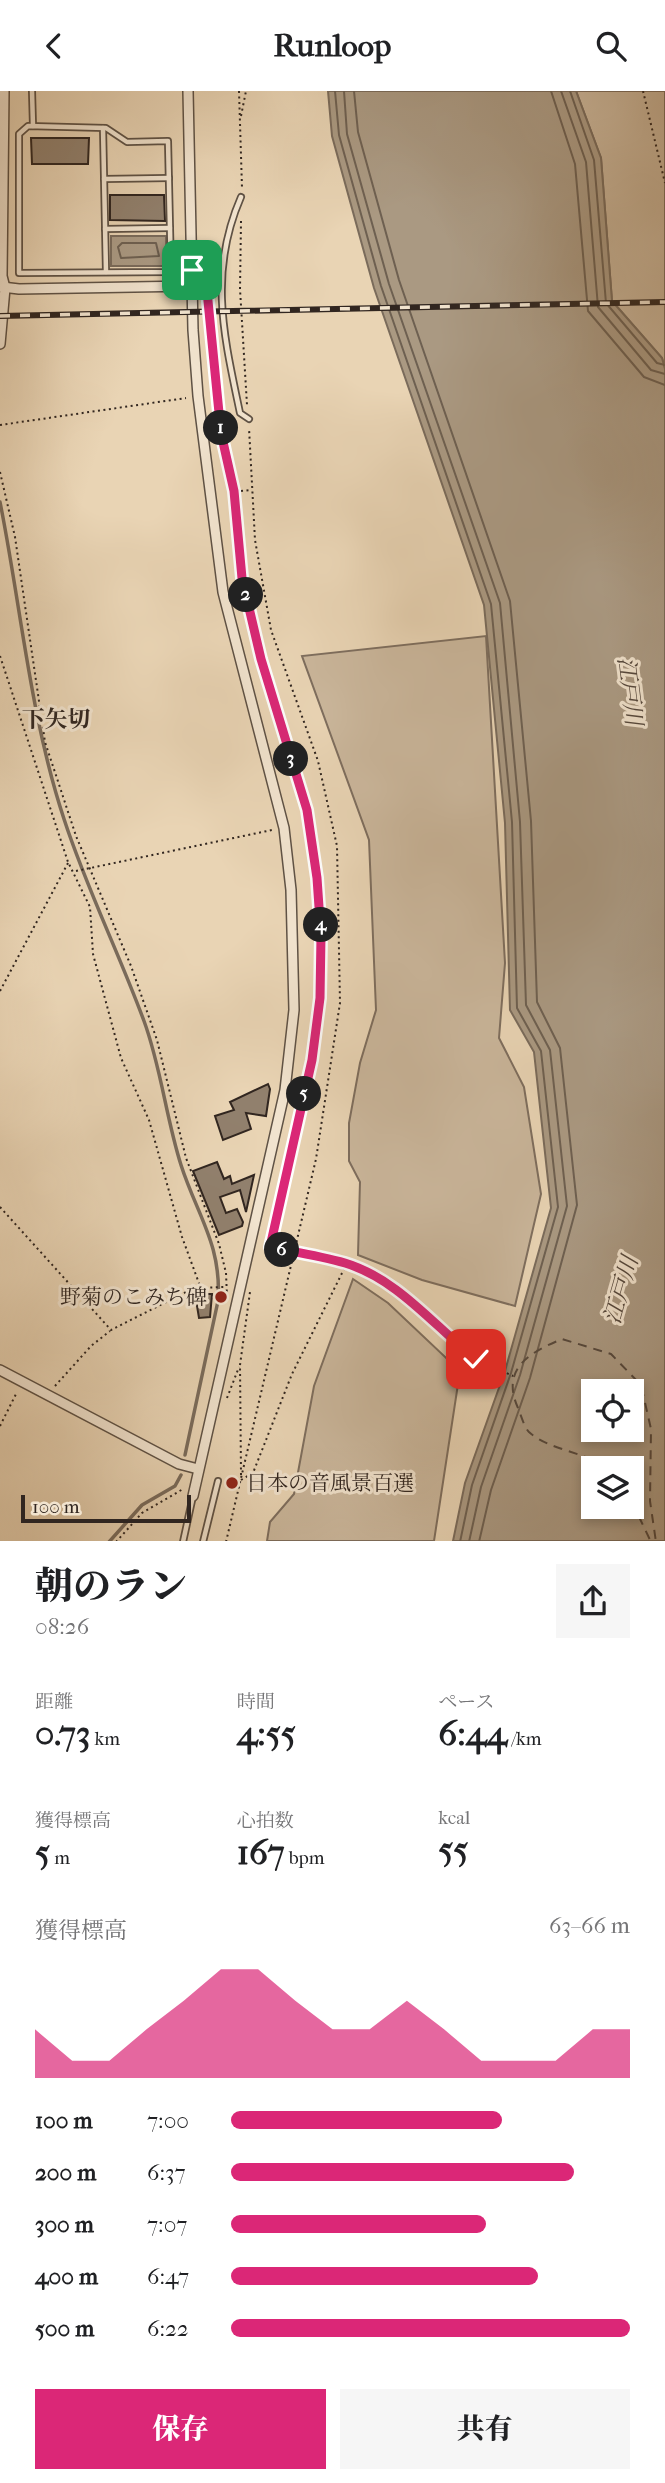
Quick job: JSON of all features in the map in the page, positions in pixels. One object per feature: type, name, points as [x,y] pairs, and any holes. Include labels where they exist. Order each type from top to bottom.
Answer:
[{"type":"street","points":[[0,344],[4,91]]},
{"type":"street","points":[[188,91],[191,286],[198,396],[223,592],[284,828],[291,890],[294,959],[294,1010],[289,1060],[193,1496]]},
{"type":"street","points":[[2,287],[191,286]]},
{"type":"street","points":[[0,1370],[179,1464],[198,1469]]},
{"type":"lane","points":[[32,91],[33,126]]},
{"type":"lane","points":[[28,126],[103,128],[127,142],[168,141],[171,272],[19,273],[19,134],[28,126]]},
{"type":"lane","points":[[103,128],[106,272]]},
{"type":"lane","points":[[104,179],[169,178]]},
{"type":"lane","points":[[241,197],[234,214],[219,290],[222,324],[240,413],[249,419]]},
{"type":"lane","points":[[105,229],[170,228]]},
{"type":"lane","points":[[191,286],[207,291],[219,290]]},
{"type":"lane","points":[[207,291],[221,433],[234,491],[242,578],[261,659],[307,810],[317,878],[321,936],[320,998],[312,1060],[270,1247]]},
{"type":"lane","points":[[203,1541],[218,1481]]},
{"type":"lane","points":[[183,1541],[193,1496]]},
{"type":"path","points":[[241,120],[246,91]]},
{"type":"path","points":[[643,91],[665,183]]},
{"type":"path","points":[[0,425],[198,396]]},
{"type":"path","points":[[0,472],[15,537],[45,742],[157,1040],[186,1158],[219,1244],[226,1273],[226,1287],[200,1286],[111,1330],[91,1346],[47,1395]]},
{"type":"path","points":[[0,656],[68,862],[75,871],[90,907],[93,954],[121,1058],[149,1120],[182,1237],[200,1286]]},
{"type":"path","points":[[75,871],[284,828]]},
{"type":"path","points":[[0,991],[68,862]]},
{"type":"path","points":[[0,1207],[111,1330]]},
{"type":"path","points":[[270,1247],[347,1263],[402,1293],[476,1359],[513,1376]]},
{"type":"path","points":[[251,1287],[240,1365],[241,1481],[253,1473],[292,1374],[347,1263]]},
{"type":"path","points":[[0,1426],[23,1382]]},
{"type":"path","points":[[118,1541],[142,1513],[195,1481]]},
{"type":"path","points":[[218,1481],[240,1487]]},
{"type":"shaded area","points":[[576,91],[665,91],[665,369],[662,358],[612,301],[601,158]]},
{"type":"shaded area","points":[[486,636],[505,963],[499,1038],[524,1087],[541,1194],[515,1306],[422,1280],[358,1255],[360,1182],[349,1161],[349,1123],[360,1063],[376,1010],[369,840],[302,656]]},
{"type":"shaded area","points":[[353,1279],[388,1303],[460,1371],[434,1541],[267,1541],[270,1522],[294,1494],[314,1386]]},
{"type":"water","name":"江戸川","points":[[328,91],[576,91],[601,158],[612,301],[662,358],[665,369],[665,1541],[453,1541],[465,1483],[505,1371],[551,1208],[534,1052],[510,1010],[505,823],[484,605],[374,288],[332,136]]},
{"type":"water","points":[[111,236],[166,236],[166,266],[111,266]]},
{"type":"building","points":[[31,138],[89,138],[88,164],[32,164]]},
{"type":"building","points":[[110,195],[164,195],[165,221],[110,220]]},
{"type":"building","points":[[268,1084],[270,1089],[266,1116],[246,1113],[251,1129],[223,1140],[215,1116],[234,1110],[230,1102]]},
{"type":"building","points":[[217,1162],[224,1179],[230,1176],[232,1184],[254,1175],[246,1212],[240,1190],[220,1197],[226,1213],[237,1209],[243,1222],[242,1226],[219,1235],[193,1171]]},
{"type":"building","points":[[195,1294],[212,1294],[210,1317],[199,1318]]},
{"type":"waterway","points":[[0,502],[34,701],[52,780],[82,870],[144,1021],[181,1165],[207,1231],[216,1263],[218,1301],[185,1455]]},
{"type":"waterway","points":[[110,1541],[142,1505],[175,1486],[181,1475]]},
{"type":"ferry route","points":[[582,1456],[558,1448],[529,1432],[513,1394],[513,1382],[522,1363],[562,1339],[611,1354],[641,1385],[651,1429],[650,1501],[656,1541]]},
{"type":"ferry route","points":[[640,1519],[651,1541]]},
{"type":"railway","points":[[0,316],[665,302]]},
{"type":"place","name":"野菊のこみち碑","points":[[221,1297]]},
{"type":"place","name":"日本の音風景百選","points":[[232,1483]]},
{"type":"district","name":"下矢切","points":[[56,719]]},
{"type":"route","points":[[192,270],[191,286],[207,291],[221,433],[229,459],[234,491],[242,578],[261,659],[307,810],[317,878],[321,936],[320,998],[312,1060],[270,1247],[347,1263],[380,1280],[402,1293],[476,1359]]}]
